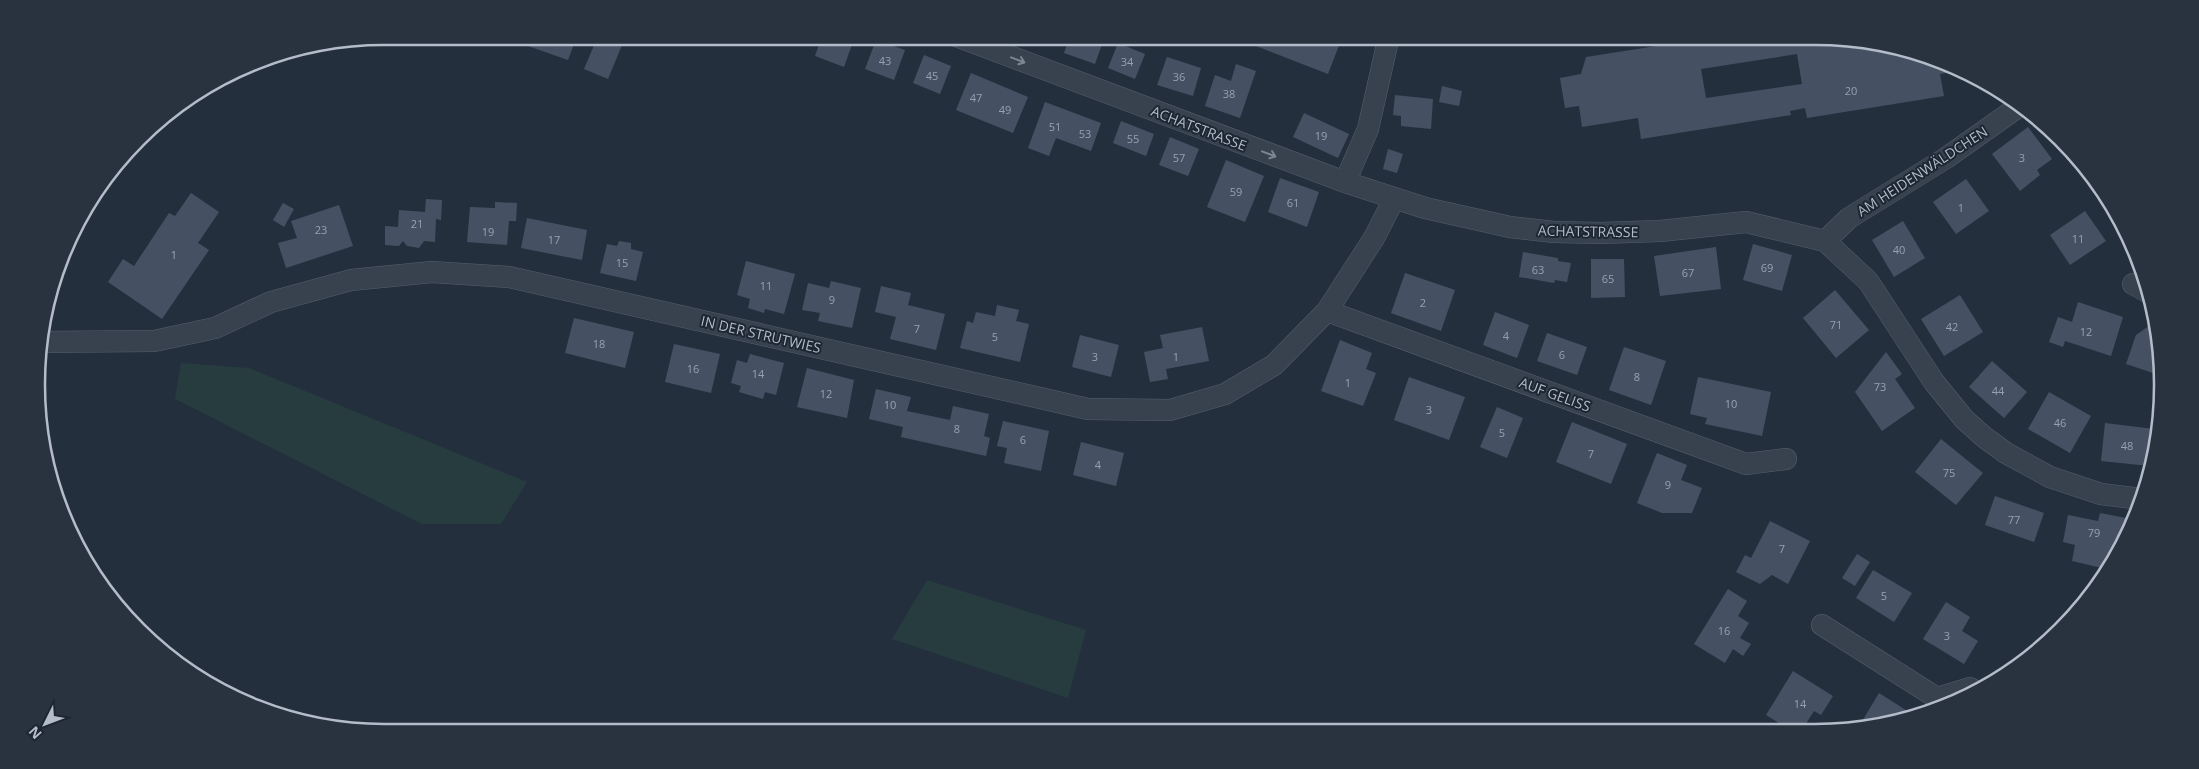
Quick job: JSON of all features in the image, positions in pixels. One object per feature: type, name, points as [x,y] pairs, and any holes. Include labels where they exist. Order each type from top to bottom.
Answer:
[{"type":"street","name":"ACHATSTRASSE","points":[[980,45],[1345,182],[1394,199],[1460,217],[1519,228],[1554,232],[1660,231],[1746,222],[1825,241]]},
{"type":"street","points":[[1345,182],[1368,129],[1387,45]]},
{"type":"street","name":"AM HEIDENWÄLDCHEN","points":[[1825,241],[1849,218],[1946,158],[2014,110]]},
{"type":"street","name":"IN DER STRUTWIES","points":[[48,342],[154,341],[215,328],[271,302],[351,280],[432,272],[510,277],[1088,409],[1170,410],[1225,394],[1274,365],[1327,311],[1374,238],[1394,199]]},
{"type":"street","points":[[1825,241],[1868,282],[1934,382],[1964,419],[1984,437],[2006,453],[2050,477],[2101,494],[2134,498]]},
{"type":"street","name":"AUF GELISS","points":[[1327,311],[1746,464],[1786,459]]},
{"type":"street","points":[[1822,624],[1937,698],[1961,691]]},
{"type":"green space","points":[[181,363],[249,368],[527,482],[501,524],[422,524],[175,399]]},
{"type":"green space","points":[[927,580],[1086,630],[1068,698],[892,639]]},
{"type":"building","points":[[528,45],[574,45],[568,60]]},
{"type":"building","points":[[594,45],[622,45],[608,79],[584,69]]},
{"type":"building","points":[[819,45],[852,45],[844,67],[815,56]]},
{"type":"building","points":[[874,45],[890,45],[905,50],[894,80],[865,69]]},
{"type":"building","points":[[1067,45],[1102,45],[1095,64],[1064,53]]},
{"type":"building","points":[[1117,45],[1123,45],[1145,54],[1135,79],[1108,68]]},
{"type":"building","points":[[1256,45],[1339,45],[1328,74]]},
{"type":"building","points":[[1663,45],[1814,45],[1859,48],[1881,52],[1924,63],[1948,73],[1940,74],[1944,96],[1807,118],[1805,108],[1790,111],[1791,115],[1641,139],[1638,118],[1582,127],[1579,106],[1565,108],[1560,78],[1581,74],[1586,57]],"holes":[[[1797,54],[1802,84],[1706,98],[1701,69]]]},
{"type":"building","points":[[924,55],[951,66],[940,94],[913,83]]},
{"type":"building","points":[[1167,57],[1201,68],[1193,96],[1157,85]]},
{"type":"building","points":[[1236,64],[1256,71],[1240,118],[1205,106],[1215,75],[1231,81]]},
{"type":"building","points":[[971,73],[1028,97],[1013,133],[956,110]]},
{"type":"building","points":[[1442,86],[1462,91],[1459,106],[1439,102]]},
{"type":"building","points":[[1395,95],[1433,99],[1431,129],[1401,126],[1401,116],[1393,115]]},
{"type":"building","points":[[1045,102],[1101,123],[1091,151],[1056,138],[1049,156],[1028,148]]},
{"type":"building","points":[[1304,113],[1349,134],[1338,158],[1293,137]]},
{"type":"building","points":[[1121,121],[1154,134],[1146,156],[1113,143]]},
{"type":"building","points":[[2028,127],[2052,159],[2037,170],[2040,175],[2020,191],[1992,154]]},
{"type":"building","points":[[1170,137],[1199,149],[1188,176],[1159,165]]},
{"type":"building","points":[[1388,149],[1403,154],[1397,173],[1383,169]]},
{"type":"building","points":[[1226,160],[1264,176],[1245,222],[1207,207]]},
{"type":"building","points":[[1280,178],[1319,192],[1307,227],[1268,212]]},
{"type":"building","points":[[1966,179],[1989,211],[1956,234],[1933,202]]},
{"type":"building","points":[[191,193],[219,212],[198,243],[209,250],[162,319],[108,282],[123,259],[134,266],[169,213],[175,216]]},
{"type":"building","points":[[426,199],[442,200],[441,220],[436,219],[435,242],[424,241],[419,248],[407,246],[403,241],[399,246],[385,245],[385,226],[398,227],[399,210],[425,212]]},
{"type":"building","points":[[495,202],[517,203],[516,221],[509,221],[507,245],[467,242],[470,207],[495,208]]},
{"type":"building","points":[[283,203],[294,209],[284,227],[273,220]]},
{"type":"building","points":[[339,205],[353,246],[286,268],[278,243],[297,238],[291,221]]},
{"type":"building","points":[[2085,211],[2106,241],[2070,265],[2050,235]]},
{"type":"building","points":[[527,218],[587,230],[582,260],[521,248]]},
{"type":"building","points":[[1903,221],[1925,258],[1894,277],[1872,240]]},
{"type":"building","points":[[619,241],[631,243],[631,249],[643,252],[636,281],[600,273],[607,244],[617,246]]},
{"type":"building","points":[[1753,244],[1792,255],[1782,291],[1743,280]]},
{"type":"building","points":[[1716,247],[1721,289],[1660,296],[1654,256]]},
{"type":"building","points":[[1523,252],[1558,258],[1558,261],[1571,263],[1567,282],[1555,280],[1554,283],[1519,277]]},
{"type":"building","points":[[1591,259],[1624,259],[1625,297],[1591,298]]},
{"type":"building","points":[[746,261],[795,274],[784,314],[765,309],[764,313],[748,308],[750,299],[737,295]]},
{"type":"building","points":[[1405,273],[1455,290],[1441,331],[1391,313]]},
{"type":"building","points":[[831,281],[861,288],[852,328],[818,321],[820,313],[802,310],[808,283],[829,288]]},
{"type":"building","points":[[881,286],[911,293],[908,305],[945,314],[936,350],[890,339],[896,317],[875,312]]},
{"type":"building","points":[[1835,290],[1869,330],[1836,358],[1803,318]]},
{"type":"building","points":[[1960,295],[1983,332],[1944,356],[1921,319]]},
{"type":"building","points":[[2078,302],[2123,317],[2111,356],[2065,341],[2063,347],[2049,342],[2058,317],[2072,322]]},
{"type":"building","points":[[997,305],[1019,310],[1016,321],[1029,324],[1020,362],[960,348],[967,321],[973,323],[976,312],[995,316]]},
{"type":"building","points":[[1495,312],[1529,325],[1517,358],[1483,345]]},
{"type":"building","points":[[574,318],[634,332],[625,368],[565,353]]},
{"type":"building","points":[[2148,326],[2154,373],[2126,364],[2136,335]]},
{"type":"building","points":[[1202,327],[1209,361],[1166,369],[1168,379],[1150,382],[1144,352],[1163,348],[1160,335]]},
{"type":"building","points":[[1547,333],[1587,347],[1577,375],[1537,361]]},
{"type":"building","points":[[1080,335],[1119,345],[1111,377],[1072,367]]},
{"type":"building","points":[[1340,340],[1372,353],[1366,369],[1376,373],[1363,406],[1321,391]]},
{"type":"building","points":[[674,344],[720,354],[711,393],[665,382]]},
{"type":"building","points":[[1624,347],[1666,361],[1651,405],[1609,390]]},
{"type":"building","points":[[1886,352],[1902,374],[1895,379],[1915,408],[1882,431],[1855,392]]},
{"type":"building","points":[[750,354],[784,363],[776,395],[765,392],[763,399],[739,392],[741,386],[731,383],[737,360],[747,363]]},
{"type":"building","points":[[1992,361],[2027,392],[2004,418],[1969,387]]},
{"type":"building","points":[[807,368],[854,380],[847,418],[797,407]]},
{"type":"building","points":[[1409,377],[1465,397],[1449,440],[1394,420]]},
{"type":"building","points":[[1698,377],[1771,392],[1762,436],[1705,424],[1707,418],[1690,414]]},
{"type":"building","points":[[876,389],[911,397],[907,411],[950,420],[953,406],[989,414],[984,436],[990,438],[986,456],[901,437],[903,427],[869,419]]},
{"type":"building","points":[[2049,392],[2091,416],[2070,453],[2028,429]]},
{"type":"building","points":[[1497,407],[1523,418],[1507,458],[1480,447]]},
{"type":"building","points":[[1003,421],[1049,431],[1041,471],[1004,463],[1007,448],[997,446]]},
{"type":"building","points":[[1572,422],[1627,444],[1611,484],[1556,462]]},
{"type":"building","points":[[2105,423],[2151,429],[2144,465],[2101,461]]},
{"type":"building","points":[[1941,439],[1983,473],[1956,505],[1915,472]]},
{"type":"building","points":[[1081,442],[1124,453],[1116,486],[1073,475]]},
{"type":"building","points":[[1657,453],[1687,465],[1681,480],[1702,488],[1692,513],[1662,513],[1637,503]]},
{"type":"building","points":[[1995,496],[2044,513],[2034,542],[1985,525]]},
{"type":"building","points":[[2100,513],[2126,518],[2119,535],[2100,568],[2072,561],[2075,545],[2063,542],[2068,515],[2098,521]]},
{"type":"building","points":[[1770,521],[1810,541],[1788,584],[1772,575],[1760,584],[1736,572],[1745,555],[1751,558]]},
{"type":"building","points":[[1857,554],[1870,562],[1855,586],[1842,578]]},
{"type":"building","points":[[1873,570],[1912,593],[1894,622],[1856,598]]},
{"type":"building","points":[[1728,589],[1747,601],[1738,616],[1749,623],[1740,638],[1751,644],[1743,656],[1733,649],[1725,663],[1694,644]]},
{"type":"building","points":[[1946,602],[1970,617],[1962,631],[1978,641],[1964,664],[1923,639]]},
{"type":"building","points":[[1793,671],[1833,696],[1821,715],[1814,711],[1806,724],[1780,724],[1766,715]]},
{"type":"building","points":[[1879,693],[1907,711],[1881,717],[1863,720]]}]
